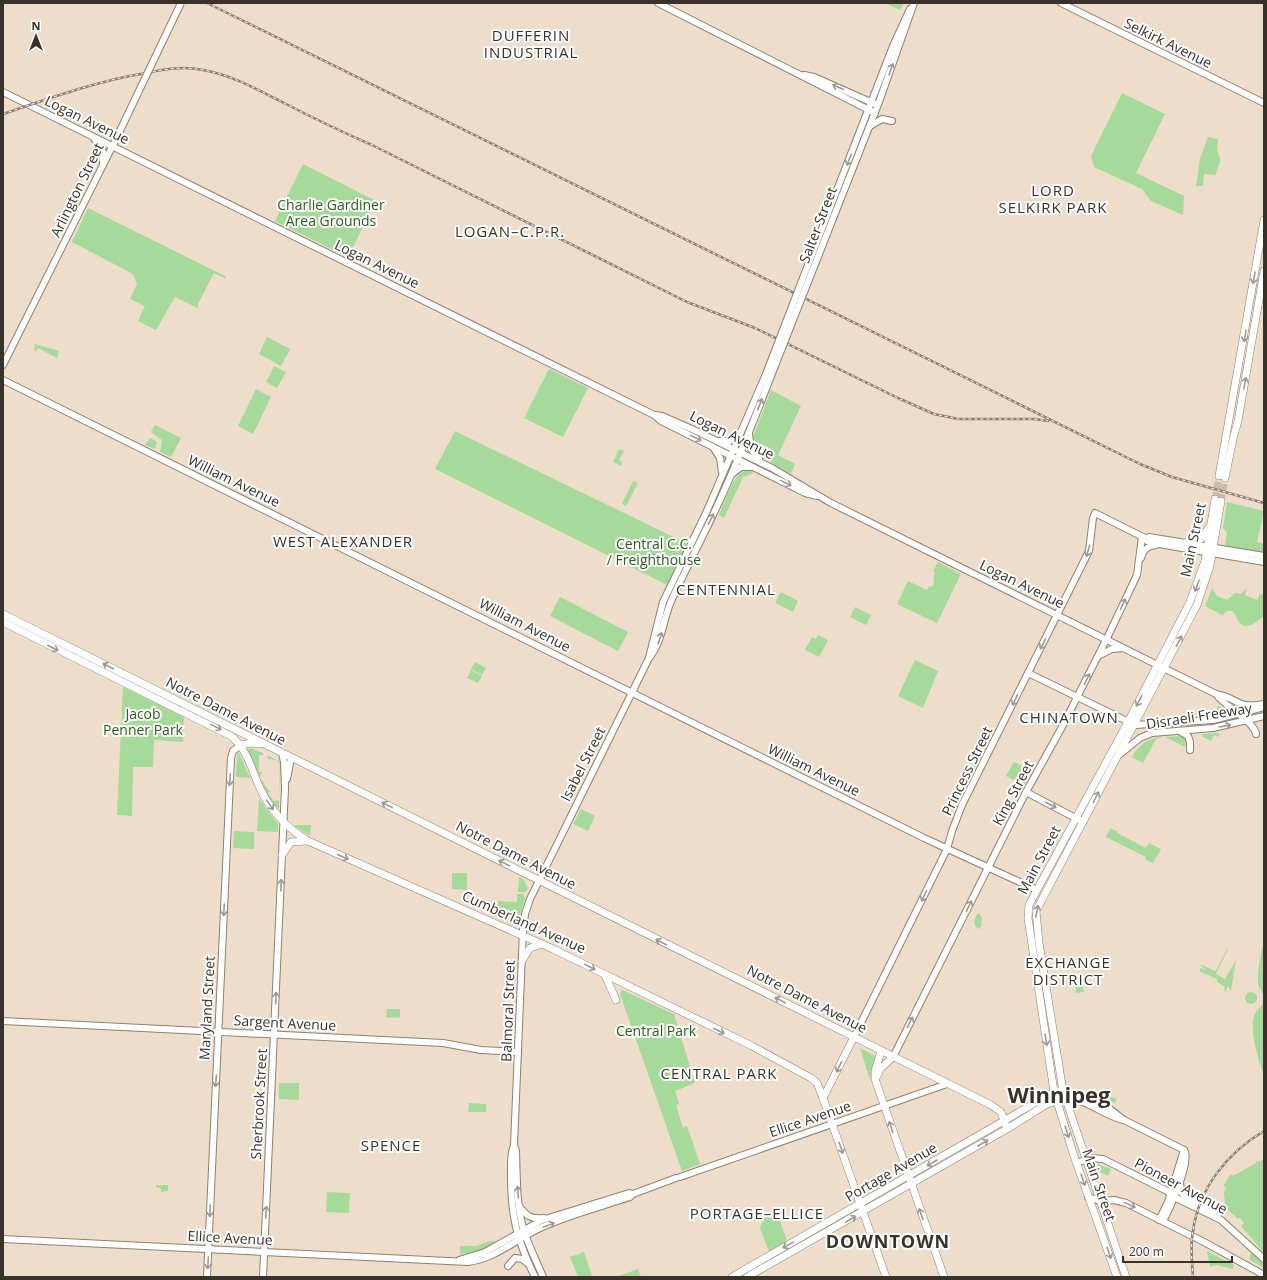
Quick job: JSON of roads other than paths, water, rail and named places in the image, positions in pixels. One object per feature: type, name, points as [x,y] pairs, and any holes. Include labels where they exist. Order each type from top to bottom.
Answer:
[{"type":"main road","name":"Arlington Street","points":[[3,365],[102,168],[181,3]]},
{"type":"main road","points":[[658,3],[872,111]]},
{"type":"main road","name":"Selkirk Avenue","points":[[1061,3],[1264,103]]},
{"type":"main road","name":"Salter Street","points":[[831,215],[870,126],[872,103],[900,29],[913,4]]},
{"type":"main road","name":"Salter Street","points":[[740,452],[749,432],[768,375],[831,215],[863,124],[872,111],[878,106],[913,4]]},
{"type":"main road","points":[[803,75],[814,77],[878,106]]},
{"type":"main road","name":"Logan Avenue","points":[[3,92],[654,415],[661,421],[730,456],[805,493],[817,496]]},
{"type":"main road","points":[[857,103],[862,112],[863,124]]},
{"type":"main road","points":[[870,126],[882,119],[892,121]]},
{"type":"main road","points":[[93,136],[103,152],[102,168]]},
{"type":"main road","points":[[1264,220],[1222,477],[1238,421],[1264,271]]},
{"type":"main road","name":"Salter Street","points":[[733,449],[768,375]]},
{"type":"main road","name":"William Avenue","points":[[3,380],[947,849],[1037,890]]},
{"type":"main road","name":"Logan Avenue","points":[[654,415],[662,416],[740,452],[798,482],[817,496],[1216,694],[1222,695],[1238,704],[1250,706],[1264,704]]},
{"type":"main road","points":[[717,441],[726,442],[732,440],[744,425]]},
{"type":"main road","points":[[749,432],[749,445],[753,454],[772,468]]},
{"type":"main road","points":[[712,446],[720,460],[722,475]]},
{"type":"main road","name":"Isabel Street","points":[[649,658],[664,602],[696,536],[733,449]]},
{"type":"main road","name":"Isabel Street","points":[[538,881],[649,658],[659,641],[670,603],[713,516],[740,452]]},
{"type":"main road","points":[[730,477],[741,468],[756,468]]},
{"type":"main road","name":"Main Street","points":[[1117,1277],[1088,1197],[1054,1092],[1028,918],[1029,905],[1076,818],[1132,724],[1164,668],[1202,593],[1210,550],[1218,500],[1211,523],[1210,550],[1190,602],[1157,665],[1132,724],[1119,755],[1040,900],[1035,914],[1065,1099],[1126,1277]]},
{"type":"main road","name":"Princess Street","points":[[854,1037],[947,849],[956,818],[1089,551],[1095,513],[1144,538]]},
{"type":"main road","points":[[1184,543],[1201,539],[1211,523]]},
{"type":"main road","points":[[1144,538],[1149,537],[1184,543],[1264,562]]},
{"type":"main road","points":[[1144,538],[1147,541],[1159,544],[1264,556]]},
{"type":"main road","name":"King Street","points":[[893,1057],[1026,792],[1078,698],[1137,575],[1138,561],[1144,538]]},
{"type":"main road","points":[[1139,563],[1142,553],[1147,547],[1159,544]]},
{"type":"main road","name":"Notre Dame Avenue","points":[[3,614],[999,1110],[1005,1121],[1007,1129]]},
{"type":"main road","name":"Notre Dame Avenue","points":[[3,622],[222,731],[241,745]]},
{"type":"main road","points":[[1098,656],[1112,649],[1124,648]]},
{"type":"main road","points":[[1028,673],[1132,724]]},
{"type":"main road","name":"Logan Avenue","points":[[1216,694],[1237,715],[1248,721]]},
{"type":"main road","name":"Disraeli Freeway","points":[[1132,724],[1203,721],[1237,715],[1264,707]]},
{"type":"main road","name":"Disraeli Freeway","points":[[1119,755],[1143,736],[1155,732],[1213,728],[1248,721],[1264,716]]},
{"type":"main road","points":[[1248,721],[1255,728],[1256,734]]},
{"type":"main road","points":[[1177,731],[1188,736],[1190,750]]},
{"type":"main road","points":[[241,745],[251,743],[265,745]]},
{"type":"main road","name":"Cumberland Avenue","points":[[241,745],[264,796],[284,822],[308,841],[523,935],[752,1046],[811,1078],[817,1084],[823,1098],[886,1277]]},
{"type":"main road","name":"Maryland Street","points":[[207,1277],[231,758],[233,751],[241,745]]},
{"type":"main road","name":"Sherbrook Street","points":[[263,1277],[284,822],[285,788],[284,762],[282,753]]},
{"type":"main road","name":"Sherbrook Street","points":[[285,788],[291,758]]},
{"type":"main road","points":[[1026,792],[1083,822]]},
{"type":"main road","points":[[282,855],[286,846],[293,841],[308,841]]},
{"type":"main road","name":"Balmoral Street","points":[[538,881],[527,907],[523,935],[514,1145],[516,1151],[519,1206],[524,1233],[543,1277]]},
{"type":"main road","points":[[522,961],[530,948],[542,944]]},
{"type":"main road","points":[[605,975],[616,1000],[617,990],[624,984]]},
{"type":"main road","name":"Sargent Avenue","points":[[3,1021],[443,1043],[481,1050],[518,1052]]},
{"type":"main road","points":[[823,1098],[854,1037]]},
{"type":"main road","points":[[881,1051],[875,1071],[876,1084],[944,1277]]},
{"type":"main road","points":[[876,1084],[877,1075],[880,1069],[893,1057]]},
{"type":"main road","name":"Ellice Avenue","points":[[3,1239],[455,1260],[464,1262],[482,1259],[551,1217],[626,1194],[633,1194],[947,1084]]},
{"type":"main road","points":[[1063,1091],[1082,1096],[1106,1106],[1124,1120]]},
{"type":"main road","name":"Portage Avenue","points":[[747,1277],[863,1212],[910,1180],[1054,1092],[1063,1091]]},
{"type":"main road","points":[[1065,1099],[1081,1101],[1124,1120],[1184,1150],[1187,1156],[1180,1179],[1161,1220]]},
{"type":"main road","name":"Portage Avenue","points":[[732,1277],[860,1204],[910,1180],[1007,1129],[1047,1104],[1065,1099]]},
{"type":"main road","name":"Balmoral Street","points":[[514,1145],[511,1151],[512,1209],[517,1237],[535,1277]]},
{"type":"main road","points":[[1173,1195],[1184,1150]]},
{"type":"main road","name":"Pioneer Avenue","points":[[1077,1163],[1098,1158],[1108,1161],[1221,1220],[1264,1259]]},
{"type":"main road","points":[[1180,1179],[1180,1192],[1184,1196],[1214,1212],[1221,1220]]},
{"type":"main road","name":"Ellice Avenue","points":[[524,1233],[626,1194]]},
{"type":"main road","points":[[1088,1197],[1100,1201],[1122,1202],[1204,1242],[1264,1275]]},
{"type":"main road","points":[[519,1206],[525,1214],[531,1218],[551,1217]]},
{"type":"main road","points":[[508,1266],[511,1261],[517,1258],[523,1260],[529,1265]]},
{"type":"water","points":[[650,552],[661,558],[659,562],[648,557]]},
{"type":"tunnel","points":[[1215,499],[1219,476]]},
{"type":"tunnel","points":[[1221,501],[1225,478]]},
{"type":"railway","points":[[207,3],[1140,464],[1172,477],[1264,503]]},
{"type":"railway","points":[[3,114],[74,90],[128,76],[174,68],[214,72],[245,84],[372,145],[687,302],[755,328],[934,414],[958,419],[1035,419],[1048,421]]},
{"type":"railway","points":[[1193,1277],[1192,1237],[1196,1215],[1201,1200],[1208,1186],[1227,1161],[1238,1150],[1264,1131]]},
{"type":"district","name":"DUFFERIN INDUSTRIAL","points":[[531,44]]},
{"type":"district","name":"LORD SELKIRK PARK","points":[[1053,200]]},
{"type":"district","name":"LOGAN–C.P.R.","points":[[510,232]]},
{"type":"district","name":"WEST ALEXANDER","points":[[343,542]]},
{"type":"district","name":"CENTENNIAL","points":[[726,590]]},
{"type":"district","name":"CHINATOWN","points":[[1069,718]]},
{"type":"district","name":"EXCHANGE DISTRICT","points":[[1068,972]]},
{"type":"district","name":"CENTRAL PARK","points":[[719,1074]]},
{"type":"district","name":"Winnipeg","points":[[1059,1095]]},
{"type":"district","name":"SPENCE","points":[[391,1146]]},
{"type":"district","name":"PORTAGE–ELLICE","points":[[757,1214]]},
{"type":"district","name":"DOWNTOWN","points":[[888,1242]]},
{"type":"park label","name":"Charlie Gardiner Area Grounds","points":[[331,214]]},
{"type":"park label","name":"Central C.C. / Freighthouse","points":[[654,552]]},
{"type":"park label","name":"Jacob Penner Park","points":[[143,722]]},
{"type":"park label","name":"Central Park","points":[[656,1031]]}]
